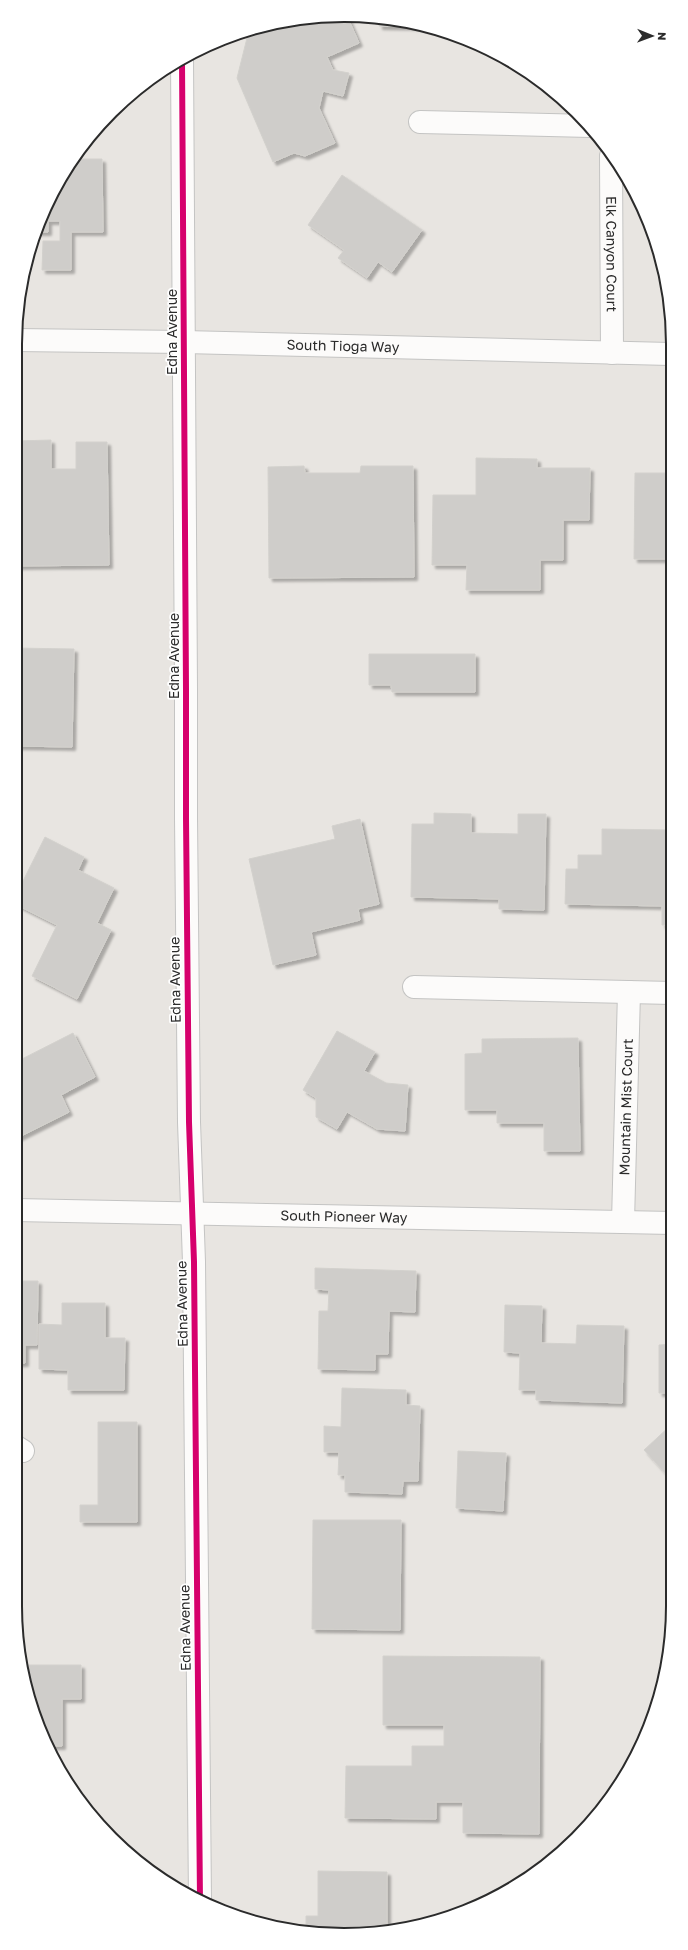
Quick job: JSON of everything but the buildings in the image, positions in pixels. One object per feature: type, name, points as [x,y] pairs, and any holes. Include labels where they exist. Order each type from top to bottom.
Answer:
[{"type":"street","name":"Edna Avenue","points":[[182,66],[186,818],[189,1122],[194,1262],[200,1894]]},
{"type":"street","points":[[420,122],[581,126]]},
{"type":"street","name":"Elk Canyon Court","points":[[611,164],[612,353]]},
{"type":"street","name":"South Tioga Way","points":[[22,340],[184,342],[666,354]]},
{"type":"street","points":[[414,987],[666,993]]},
{"type":"street","name":"Mountain Mist Court","points":[[623,1222],[629,992]]},
{"type":"street","name":"South Pioneer Way","points":[[22,1210],[666,1223]]},
{"type":"cycle path","points":[[182,66],[186,818],[189,1122],[194,1262],[200,1894]]}]
